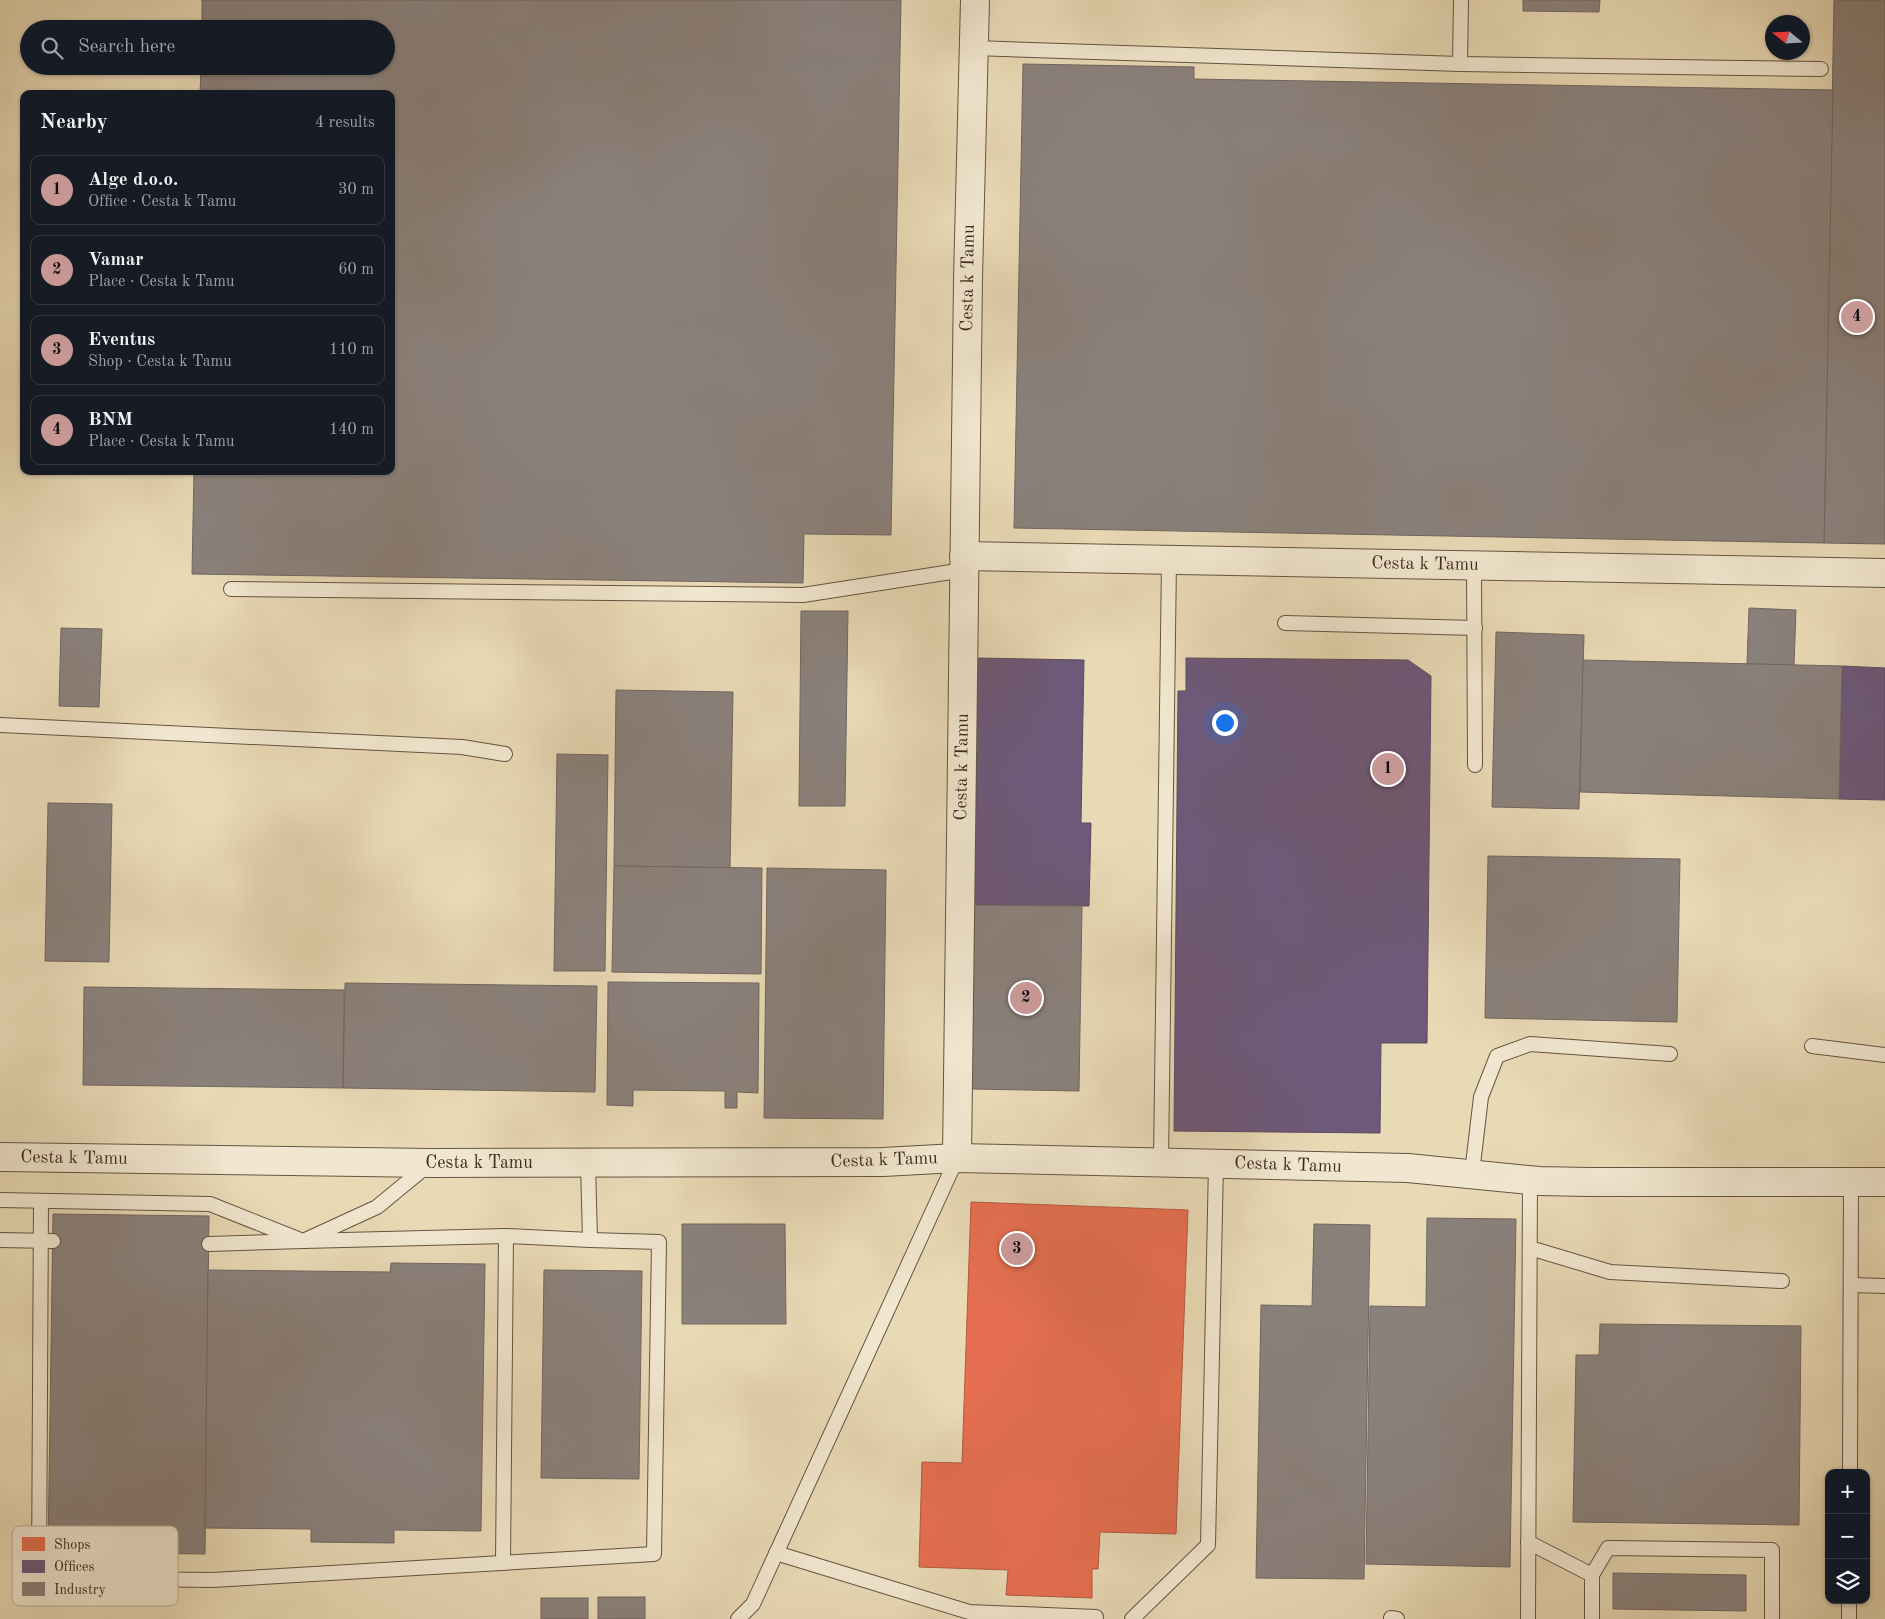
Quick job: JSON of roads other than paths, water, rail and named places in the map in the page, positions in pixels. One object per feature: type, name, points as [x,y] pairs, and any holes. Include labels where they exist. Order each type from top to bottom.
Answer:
[{"type":"street","name":"Cesta k Tamu","points":[[958,1158],[968,279],[975,0]]},
{"type":"street","name":"Cesta k Tamu","points":[[964,563],[1170,560],[1885,573]]},
{"type":"street","name":"Cesta k Tamu","points":[[0,1157],[431,1164],[883,1162],[958,1158],[1161,1161],[1408,1168],[1530,1180],[1590,1182],[1885,1182]]},
{"type":"lane","points":[[1460,64],[1461,0]]},
{"type":"lane","points":[[974,48],[1460,64],[1821,69]]},
{"type":"lane","points":[[1161,1161],[1170,560]]},
{"type":"lane","points":[[231,589],[803,595],[964,563]]},
{"type":"lane","points":[[1474,565],[1475,765]]},
{"type":"lane","points":[[1285,623],[1474,628]]},
{"type":"lane","points":[[0,725],[462,747],[504,754]]},
{"type":"lane","points":[[1472,1173],[1481,1096],[1497,1056],[1530,1044],[1670,1054]]},
{"type":"lane","points":[[1812,1046],[1885,1056]]},
{"type":"lane","name":"Cesta k Tamu","points":[[738,1619],[753,1604],[958,1158]]},
{"type":"lane","points":[[588,1163],[590,1240]]},
{"type":"lane","points":[[1132,1619],[1208,1545],[1216,1163]]},
{"type":"lane","points":[[0,1200],[210,1204],[303,1242],[377,1207],[431,1164]]},
{"type":"lane","points":[[1528,1619],[1530,1180]]},
{"type":"lane","points":[[1850,1469],[1851,1182]]},
{"type":"lane","points":[[40,1526],[47,1241],[41,1201]]},
{"type":"lane","points":[[503,1563],[506,1236]]},
{"type":"lane","points":[[178,1580],[212,1580],[654,1554],[659,1242],[506,1236],[209,1244]]},
{"type":"lane","points":[[0,1240],[47,1241]]},
{"type":"lane","points":[[1530,1248],[1610,1272],[1782,1281]]},
{"type":"lane","points":[[1851,1285],[1885,1286]]},
{"type":"lane","points":[[1528,1542],[1592,1575]]},
{"type":"lane","points":[[1592,1619],[1592,1575],[1608,1548],[1772,1550],[1772,1619]]},
{"type":"lane","points":[[776,1553],[969,1612],[1096,1617]]},
{"type":"lane","points":[[1849,1604],[1849,1619]]},
{"type":"place","name":"BNM","points":[[1857,317]]},
{"type":"place","name":"Alge d.o.o.","points":[[1388,769]]},
{"type":"place","name":"Vamar","points":[[1026,998]]},
{"type":"place","name":"Eventus","points":[[1017,1249]]}]
